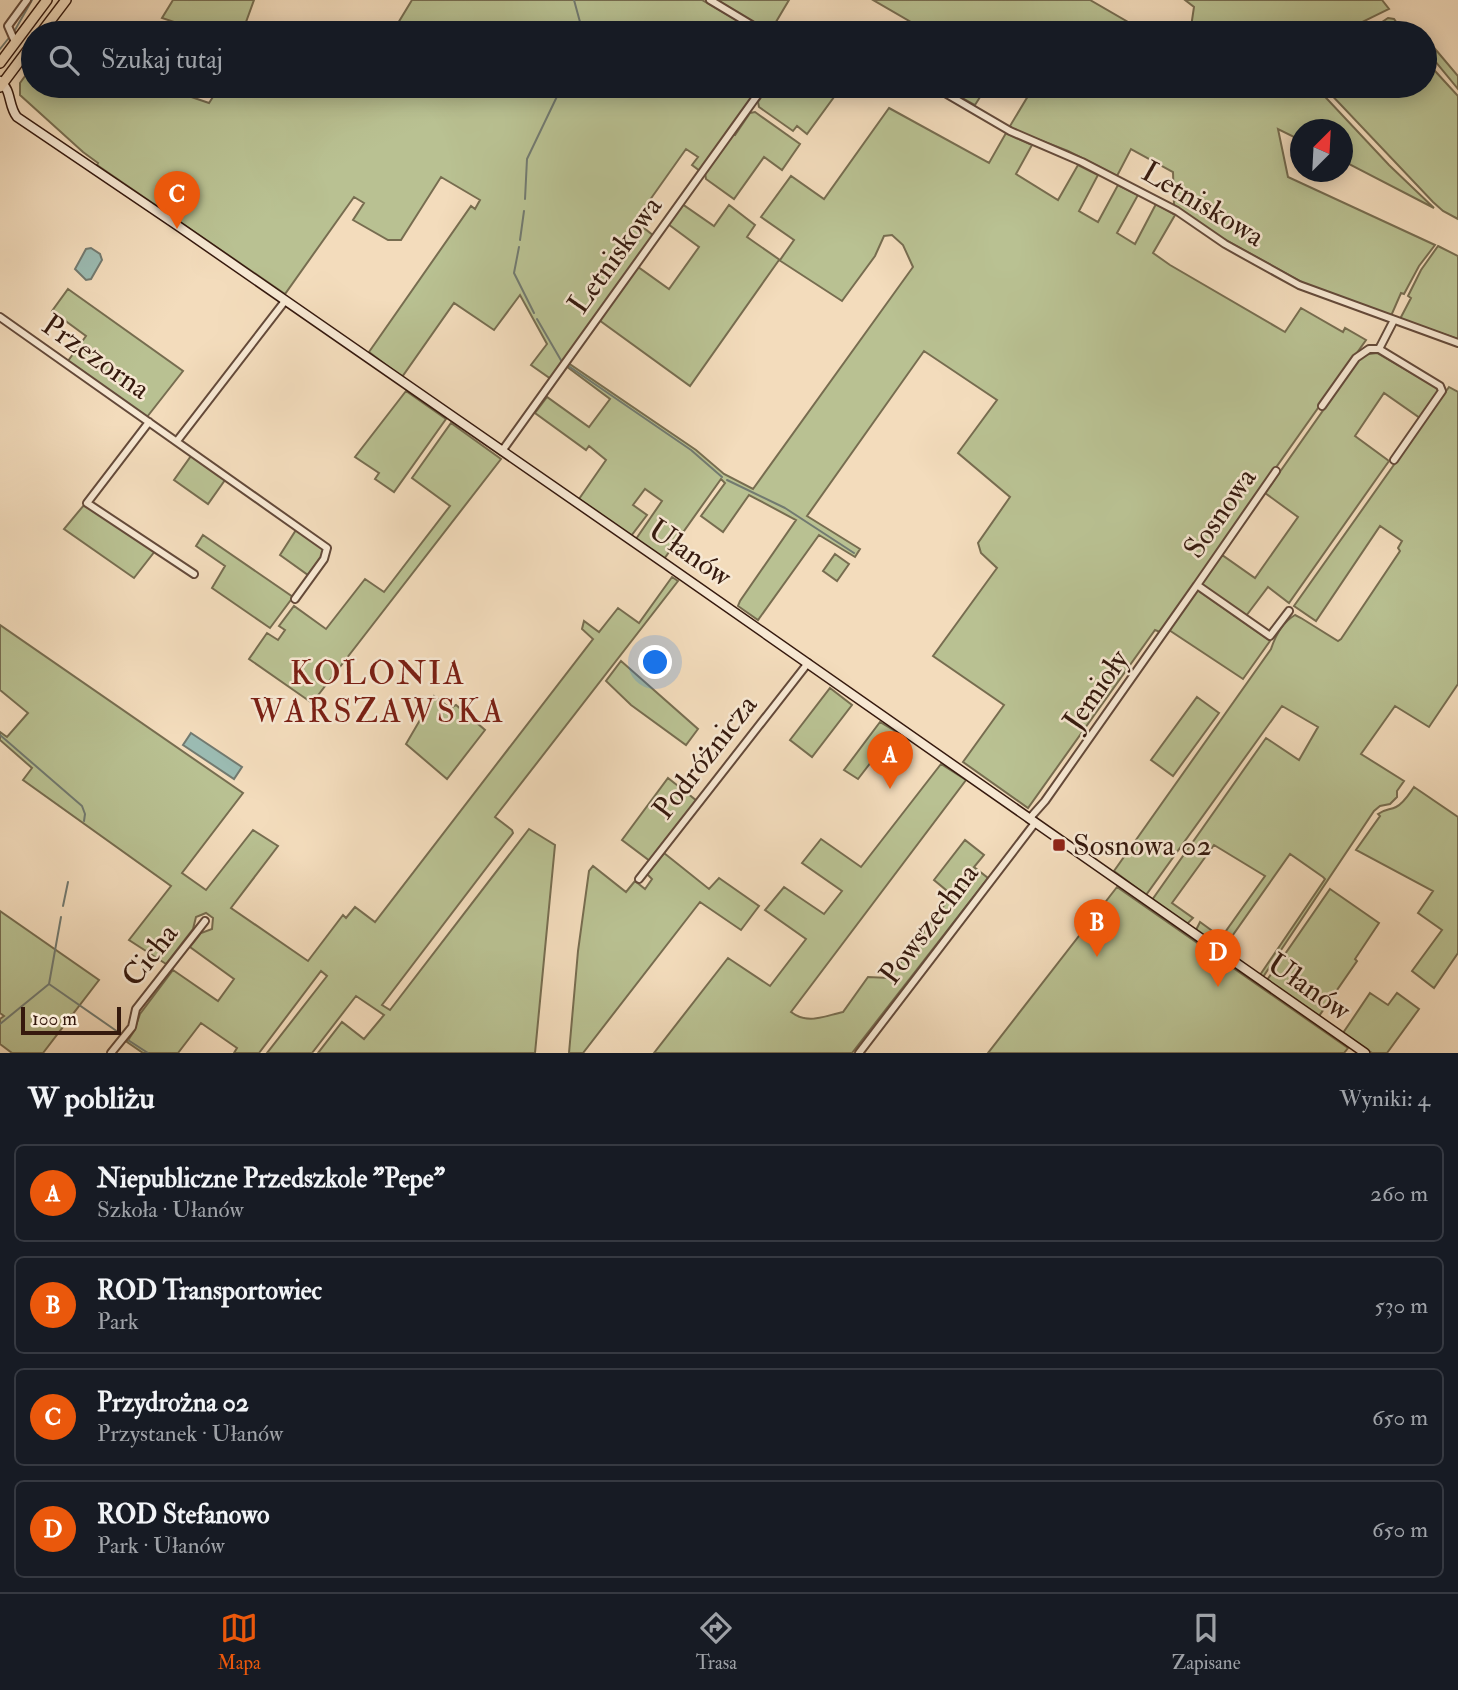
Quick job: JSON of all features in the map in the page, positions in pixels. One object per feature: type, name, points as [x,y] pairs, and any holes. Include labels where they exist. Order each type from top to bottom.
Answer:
[{"type":"main road","points":[[31,21],[47,0]]},
{"type":"main road","points":[[50,21],[66,0]]},
{"type":"main road","points":[[0,63],[21,34]]},
{"type":"main road","points":[[1,84],[21,58]]},
{"type":"street","points":[[15,42],[8,26],[27,0]]},
{"type":"street","points":[[710,0],[745,21]]},
{"type":"street","name":"Ułanów","points":[[1,84],[6,87],[12,110],[17,117],[808,663],[1366,1053]]},
{"type":"street","name":"Letniskowa","points":[[502,451],[755,98]]},
{"type":"street","name":"Letniskowa","points":[[954,98],[1010,131],[1082,162],[1177,211],[1225,244],[1299,285],[1458,343]]},
{"type":"street","points":[[177,441],[285,301]]},
{"type":"street","name":"Przezorna","points":[[0,317],[149,422],[87,503],[194,574]]},
{"type":"street","points":[[1379,349],[1394,320]]},
{"type":"street","points":[[1322,406],[1362,352],[1369,349],[1379,349],[1442,389],[1394,460]]},
{"type":"street","points":[[149,422],[327,548],[324,559],[295,599]]},
{"type":"street","name":"Sosnowa","points":[[1276,471],[1197,585],[1270,636],[1289,611]]},
{"type":"street","name":"Jemioły","points":[[1032,821],[1197,585]]},
{"type":"street","name":"Podróżnicza","points":[[639,879],[808,663]]},
{"type":"street","name":"Powszechna","points":[[859,1053],[1032,821]]},
{"type":"street","name":"Cicha","points":[[111,1053],[132,1027],[136,1009],[205,921]]},
{"type":"green space","points":[[173,0],[254,0],[246,21],[171,21],[162,18]]},
{"type":"green space","points":[[412,0],[702,0],[738,21],[399,21]]},
{"type":"green space","points":[[717,0],[789,0],[777,21],[752,21]]},
{"type":"green space","points":[[873,0],[1090,0],[1126,21],[909,21]]},
{"type":"green space","points":[[1185,0],[1382,0],[1389,9],[1364,21],[1192,21],[1194,7]]},
{"type":"green space","points":[[1437,51],[1458,76],[1458,89],[1437,64]]},
{"type":"green space","points":[[1437,73],[1458,96],[1458,219],[1433,202],[1334,98],[1437,98]]},
{"type":"green space","points":[[23,98],[194,98],[209,103],[212,98],[752,98],[700,171],[692,165],[698,157],[686,149],[635,221],[654,236],[551,379],[531,365],[547,344],[520,295],[494,330],[454,303],[402,377],[369,352],[471,206],[475,209],[480,200],[441,177],[401,240],[388,240],[353,220],[364,203],[354,197],[285,294],[97,165],[98,163]]},
{"type":"green space","points":[[761,98],[833,98],[807,134],[797,126],[793,131],[759,107]]},
{"type":"green space","points":[[962,98],[979,98],[975,105]]},
{"type":"green space","points":[[1027,98],[1326,98],[1346,119],[1290,119],[1290,135],[1278,129],[1290,182],[1299,182],[1435,245],[1419,266],[1404,294],[1401,293],[1391,316],[1305,284],[1220,237],[1174,205],[1173,172],[1131,149],[1117,176],[1068,151],[1010,126]]},
{"type":"green space","points":[[889,108],[989,163],[1006,133],[1032,145],[1016,174],[1058,200],[1078,165],[1098,175],[1079,211],[1098,222],[1118,185],[1138,195],[1117,233],[1135,244],[1156,204],[1175,215],[1153,253],[1170,265],[1285,332],[1301,308],[1343,332],[1345,328],[1366,340],[1160,632],[1155,630],[1028,808],[963,762],[1004,705],[933,656],[997,568],[981,553],[978,543],[1010,497],[958,453],[997,400],[924,351],[807,516],[860,549],[855,557],[819,535],[758,620],[738,606],[796,520],[749,495],[723,532],[701,516],[725,483],[721,479],[664,559],[636,539],[662,501],[645,489],[633,505],[647,515],[631,536],[579,499],[606,460],[589,446],[586,450],[535,413],[547,397],[589,427],[610,399],[566,366],[568,363],[696,450],[724,474],[753,489],[913,267],[903,245],[892,235],[884,236],[875,256],[842,301],[779,260],[690,386],[599,320],[638,267],[669,289],[699,247],[668,224],[682,204],[714,226],[729,205],[755,225],[747,237],[780,260],[794,240],[761,217],[791,176],[824,199]]},
{"type":"green space","points":[[755,112],[800,144],[782,170],[764,157],[734,199],[706,179],[705,173],[732,134],[735,135],[750,113]]},
{"type":"green space","points":[[1353,127],[1389,165],[1434,208],[1353,166]]},
{"type":"green space","points":[[1438,246],[1458,256],[1458,339],[1400,319],[1421,270]]},
{"type":"green space","points":[[68,289],[183,371],[147,417],[68,361],[86,336],[52,311]]},
{"type":"green space","points":[[1377,353],[1438,391],[1420,418],[1384,393],[1355,436],[1389,461],[1289,603],[1268,587],[1246,616],[1201,585],[1222,555],[1255,578],[1298,517],[1265,493],[1362,355]]},
{"type":"green space","points":[[1449,387],[1458,392],[1458,684],[1429,727],[1395,706],[1361,754],[1404,781],[1397,791],[1397,797],[1390,804],[1380,806],[1374,811],[1263,977],[1260,975],[1325,879],[1290,854],[1223,949],[1196,930],[1200,922],[1218,935],[1223,935],[1265,876],[1214,845],[1172,903],[1193,918],[1187,924],[1152,900],[1266,738],[1299,760],[1318,727],[1282,706],[1146,895],[1114,871],[1271,649],[1287,622],[1295,615],[1338,641],[1341,639],[1400,551],[1398,548],[1402,541],[1380,526],[1316,621],[1294,606]]},
{"type":"green space","points":[[406,391],[446,419],[394,492],[375,479],[379,473],[355,457]]},
{"type":"green space","points":[[451,423],[501,459],[312,703],[249,659],[267,633],[278,640],[285,630],[279,626],[294,606],[326,629],[365,579],[384,592],[450,506],[412,478]]},
{"type":"green space","points":[[191,456],[225,480],[208,504],[174,480]]},
{"type":"green space","points":[[84,505],[155,551],[134,578],[64,529]]},
{"type":"green space","points":[[296,530],[323,549],[323,554],[308,575],[280,555]]},
{"type":"green space","points":[[203,535],[293,597],[270,628],[212,588],[225,566],[196,546]]},
{"type":"green space","points":[[835,554],[849,564],[837,581],[823,571]]},
{"type":"green space","points":[[672,577],[678,581],[495,817],[513,833],[382,1005],[390,1010],[529,829],[555,845],[535,1053],[318,1053],[342,1022],[364,1039],[384,1015],[356,996],[312,1053],[267,1053],[327,976],[321,971],[259,1053],[234,1053],[237,1048],[201,1023],[178,1053],[143,1053],[127,1042],[140,1014],[173,970],[218,1001],[234,979],[190,947],[201,933],[212,929],[213,918],[206,913],[196,917],[193,929],[166,964],[129,940],[171,886],[23,780],[32,768],[0,740],[0,732],[7,737],[28,713],[0,690],[0,625],[243,793],[182,873],[206,890],[253,830],[278,846],[231,908],[308,961],[343,915],[346,918],[355,907],[375,922],[593,639],[582,629],[584,621],[599,632],[618,608],[639,623]]},
{"type":"green space","points":[[1197,590],[1270,641],[1243,679],[1169,630]]},
{"type":"green space","points":[[621,661],[698,729],[686,745],[631,705],[606,681]]},
{"type":"green space","points":[[830,688],[852,705],[812,757],[790,740]]},
{"type":"green space","points":[[434,696],[450,708],[456,705],[485,730],[447,779],[406,744]]},
{"type":"green space","points":[[1197,697],[1219,713],[1173,776],[1151,760]]},
{"type":"green space","points":[[880,722],[895,731],[858,779],[844,770]]},
{"type":"green space","points":[[941,764],[966,780],[791,1012],[810,1019],[843,1012],[868,977],[889,978],[952,895],[934,880],[965,840],[984,855],[974,867],[988,878],[852,1053],[654,1053],[728,958],[770,986],[806,939],[765,910],[784,887],[824,914],[842,891],[802,863],[821,839],[861,867]]},
{"type":"green space","points":[[668,778],[697,801],[650,861],[622,840]]},
{"type":"green space","points":[[1414,787],[1458,817],[1458,953],[1434,988],[1412,971],[1442,930],[1418,913],[1433,891],[1356,850],[1380,816],[1378,814],[1399,805]]},
{"type":"green space","points":[[664,853],[709,889],[719,878],[759,906],[741,930],[700,902],[583,1053],[569,1053],[578,951],[589,871],[593,866],[626,892],[635,881],[645,889],[652,879],[647,874]]},
{"type":"green space","points":[[1117,887],[1348,1048],[1344,1053],[988,1053]]},
{"type":"green space","points":[[1330,889],[1379,923],[1355,959],[1357,961],[1319,1016],[1267,980]]},
{"type":"green space","points":[[0,911],[99,980],[43,1053],[12,1053],[0,1044],[0,1019],[4,1016],[0,1013]]},
{"type":"green space","points":[[1370,993],[1388,1005],[1397,993],[1419,1009],[1387,1053],[1372,1053],[1343,1033]]},
{"type":"water","points":[[91,248],[100,254],[102,260],[91,279],[86,280],[75,269],[86,249]]},
{"type":"water","points":[[191,733],[242,767],[234,779],[183,745]]},
{"type":"waterway","points":[[15,30],[32,0]]},
{"type":"waterway","points":[[574,0],[580,21]]},
{"type":"waterway","points":[[0,49],[8,39]]},
{"type":"waterway","points":[[525,199],[527,159],[556,98]]},
{"type":"waterway","points":[[520,240],[524,211]]},
{"type":"waterway","points":[[519,247],[514,273],[534,313]]},
{"type":"waterway","points":[[537,319],[562,362]]},
{"type":"waterway","points":[[567,365],[691,450],[722,477]]},
{"type":"waterway","points":[[727,480],[785,508],[854,553]]},
{"type":"waterway","points":[[0,735],[82,806],[84,821]]},
{"type":"waterway","points":[[63,906],[68,882]]},
{"type":"waterway","points":[[0,1024],[49,984],[61,917]]},
{"type":"waterway","points":[[49,984],[118,1032]]},
{"type":"waterway","points":[[128,1040],[148,1053]]},
{"type":"place","name":"Przydrożna 02","points":[[177,229]]},
{"type":"place","name":"Niepubliczne Przedszkole \"Pepe\"","points":[[890,789]]},
{"type":"place","name":"Sosnowa 02","points":[[1059,845]]},
{"type":"place","name":"ROD Transportowiec","points":[[1097,957]]},
{"type":"place","name":"ROD Stefanowo","points":[[1218,987]]},
{"type":"district","name":"KOLONIA WARSZAWSKA","points":[[378,692]]}]
